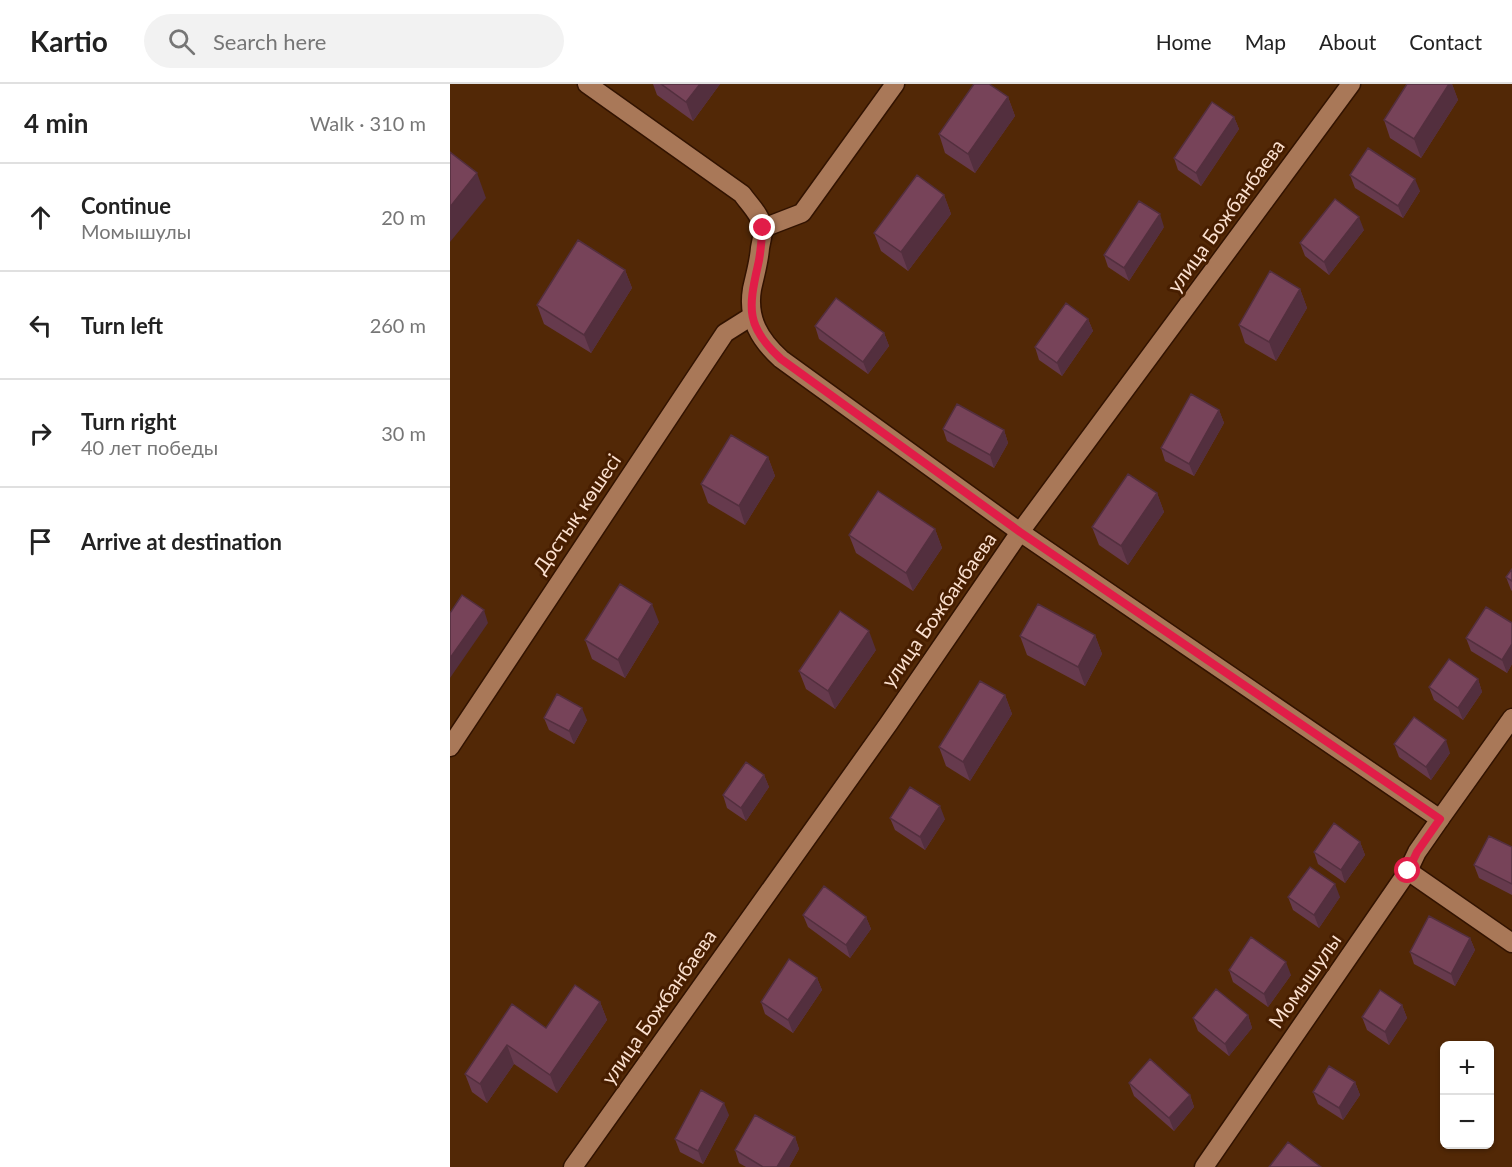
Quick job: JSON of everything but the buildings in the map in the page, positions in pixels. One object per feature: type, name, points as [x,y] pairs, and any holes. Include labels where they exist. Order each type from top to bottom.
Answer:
[{"type":"street","points":[[587,84],[742,194],[756,211],[763,228],[759,262],[752,291],[752,316],[768,347],[781,359],[1020,532],[1440,819]]},
{"type":"street","points":[[763,228],[802,213],[895,84]]},
{"type":"street","name":"улица Божбанбаева","points":[[573,1167],[889,723],[1020,532],[1351,84]]},
{"type":"street","name":"Достық көшесі","points":[[450,747],[725,333],[752,316]]},
{"type":"street","name":"Момышулы","points":[[1204,1167],[1408,871],[1417,852],[1512,718]]},
{"type":"street","points":[[1408,871],[1512,943]]},
{"type":"route","points":[[763,228],[751,308],[756,326],[768,347],[781,359],[1020,532],[1440,819],[1417,852],[1408,871]]}]
